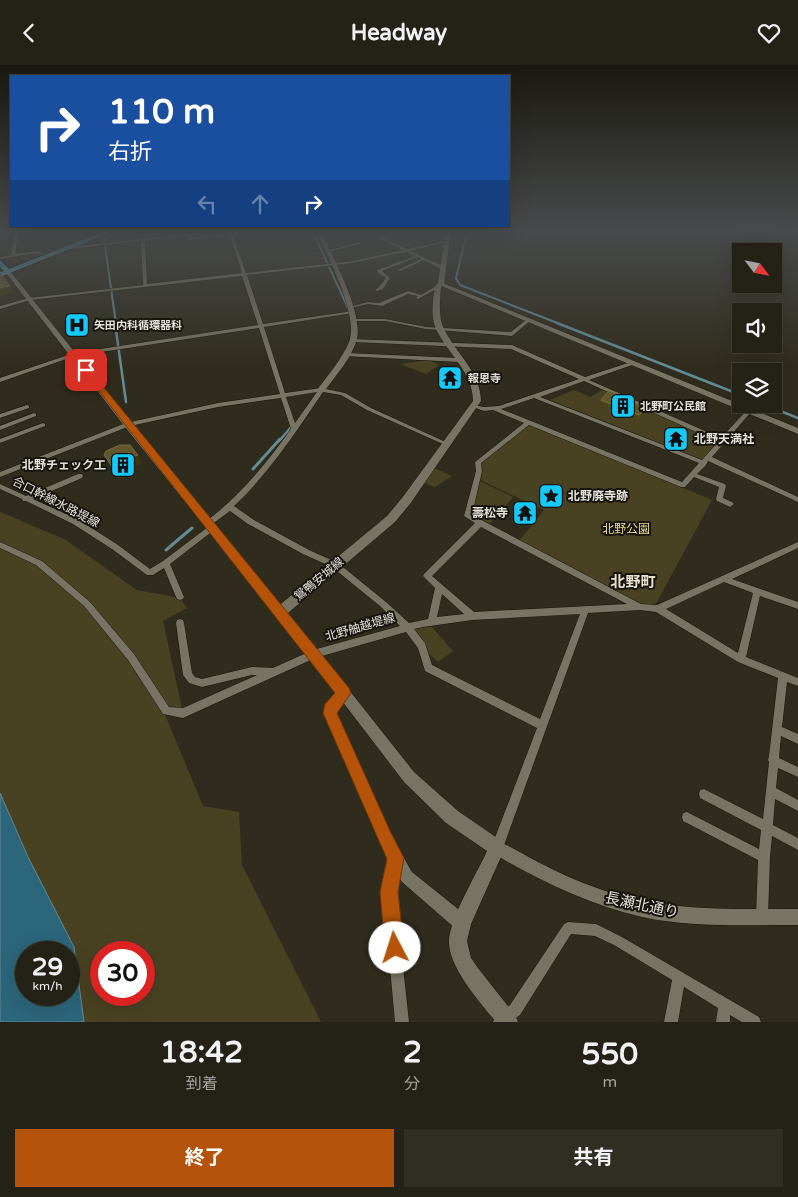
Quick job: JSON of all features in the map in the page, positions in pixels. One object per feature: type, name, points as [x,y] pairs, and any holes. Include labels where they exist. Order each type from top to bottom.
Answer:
[{"type":"main road","points":[[442,277],[436,318],[440,329],[475,385],[478,396],[475,406]]},
{"type":"main road","name":"鴛鴨安城線","points":[[280,612],[391,519],[475,406]]},
{"type":"main road","points":[[280,612],[409,777],[452,817],[497,848],[462,923],[458,941],[463,961],[471,975],[504,1020]]},
{"type":"street","points":[[10,277],[280,612]]},
{"type":"street","points":[[145,277],[145,285]]},
{"type":"street","points":[[0,308],[29,299],[219,277]]},
{"type":"street","points":[[244,277],[294,429]]},
{"type":"street","points":[[180,597],[166,563],[230,507],[261,472],[346,355],[353,340],[355,320],[338,277]]},
{"type":"street","points":[[377,290],[381,288],[388,278],[386,277]]},
{"type":"street","points":[[0,380],[74,355],[261,327],[352,309],[368,303],[380,305],[408,291],[419,297],[440,286],[529,320],[732,404]]},
{"type":"street","points":[[355,320],[385,320],[440,329],[512,334],[529,320]]},
{"type":"street","points":[[353,340],[512,347],[722,441]]},
{"type":"street","points":[[346,355],[459,360]]},
{"type":"street","points":[[475,406],[484,409],[495,409],[634,363]]},
{"type":"street","points":[[0,475],[128,424],[218,405],[321,390],[343,394],[369,409],[447,444]]},
{"type":"street","points":[[533,396],[706,460],[798,499]]},
{"type":"street","points":[[0,416],[27,407]]},
{"type":"street","points":[[495,409],[684,485],[747,413]]},
{"type":"street","points":[[754,413],[798,431]]},
{"type":"street","points":[[0,428],[34,415]]},
{"type":"street","points":[[528,423],[478,462],[479,471],[468,516],[640,607]]},
{"type":"street","points":[[0,441],[43,425]]},
{"type":"street","points":[[694,475],[723,486],[719,499],[730,504]]},
{"type":"street","points":[[25,499],[80,477]]},
{"type":"street","name":"合口幹線水路堤線","points":[[0,486],[76,522],[115,547],[150,573],[166,563]]},
{"type":"street","points":[[230,507],[251,522],[306,552],[335,565],[383,604],[407,627],[422,646],[428,668],[543,726]]},
{"type":"street","points":[[472,616],[426,576],[480,523]]},
{"type":"street","name":"北野舳越堤線","points":[[0,545],[39,563],[87,604],[131,657],[166,711],[183,713],[312,653],[432,621],[472,616],[640,607],[658,609]]},
{"type":"street","points":[[658,609],[798,545]]},
{"type":"street","points":[[724,579],[798,606]]},
{"type":"street","points":[[432,621],[439,587]]},
{"type":"street","points":[[742,659],[757,591]]},
{"type":"street","points":[[658,609],[742,659],[798,682]]},
{"type":"street","points":[[497,848],[502,830],[585,611]]},
{"type":"street","points":[[180,623],[188,675],[192,680],[202,683],[252,671],[276,671]]},
{"type":"street","points":[[762,917],[764,857],[783,675]]},
{"type":"street","points":[[344,693],[330,709],[330,713],[382,831],[407,877],[462,923]]},
{"type":"street","points":[[777,729],[798,739]]},
{"type":"street","points":[[773,760],[798,772]]},
{"type":"street","points":[[771,791],[798,806]]},
{"type":"street","points":[[704,794],[798,844]]},
{"type":"street","points":[[687,817],[764,857]]},
{"type":"street","name":"長瀬北通り","points":[[497,848],[522,862],[582,889],[617,902],[664,913],[798,917]]},
{"type":"street","points":[[396,858],[389,892],[402,1022]]},
{"type":"street","points":[[504,1020],[515,1010],[568,928],[596,931],[618,941],[754,1022]]},
{"type":"street","points":[[671,1022],[679,977]]},
{"type":"street","points":[[722,1022],[725,1005]]},
{"type":"green space","points":[[429,360],[439,365],[426,374],[400,364]]},
{"type":"green space","points":[[604,389],[719,441],[703,460],[550,400],[574,390],[590,397]]},
{"type":"green space","name":"北野公園","points":[[531,424],[712,500],[657,602],[651,606],[640,603],[519,541],[544,510],[480,480],[481,463]]},
{"type":"green space","points":[[434,468],[452,476],[435,487],[424,483]]},
{"type":"green space","points":[[479,481],[513,497],[489,525],[471,515]]},
{"type":"green space","points":[[0,512],[64,539],[137,590],[180,598],[187,608],[163,621],[183,713],[161,705],[203,806],[239,812],[242,865],[321,1022],[84,1022],[80,992],[80,941],[71,941],[28,857],[0,793]]},
{"type":"green space","points":[[431,626],[453,651],[438,662],[406,631]]},
{"type":"water","points":[[0,793],[28,857],[71,941],[15,941],[15,1006],[80,1006],[80,992],[84,1022],[0,1022]]},
{"type":"building","points":[[0,277],[3,277],[10,286],[0,288]]},
{"type":"building","name":"北野町公民館","points":[[609,391],[646,408],[639,415],[601,400]]},
{"type":"building","points":[[120,445],[130,445],[138,455],[125,460],[129,465],[115,471],[104,455],[106,451]]},
{"type":"waterway","points":[[109,277],[116,324]]},
{"type":"waterway","points":[[334,277],[348,308]]},
{"type":"waterway","points":[[456,277],[460,285],[560,324]]},
{"type":"waterway","points":[[115,323],[126,402]]},
{"type":"waterway","points":[[557,323],[732,391]]},
{"type":"waterway","points":[[782,412],[798,418]]},
{"type":"waterway","points":[[279,441],[293,425]]},
{"type":"waterway","points":[[253,469],[280,439]]},
{"type":"waterway","points":[[166,550],[192,528]]},
{"type":"place","name":"矢田内科循環器科","points":[[77,325]]},
{"type":"place","name":"報恩寺","points":[[450,378]]},
{"type":"place","name":"北野町公民館","points":[[623,406]]},
{"type":"place","name":"北野天満社","points":[[676,439]]},
{"type":"place","name":"北野チェック工","points":[[123,465]]},
{"type":"place","name":"北野廃寺跡","points":[[551,496]]},
{"type":"place","name":"壽松寺","points":[[525,513]]},
{"type":"district","name":"北野町","points":[[633,582]]},
{"type":"route","points":[[86,370],[132,430],[344,693],[330,709],[330,713],[385,839],[396,858],[389,892],[395,948]]}]
